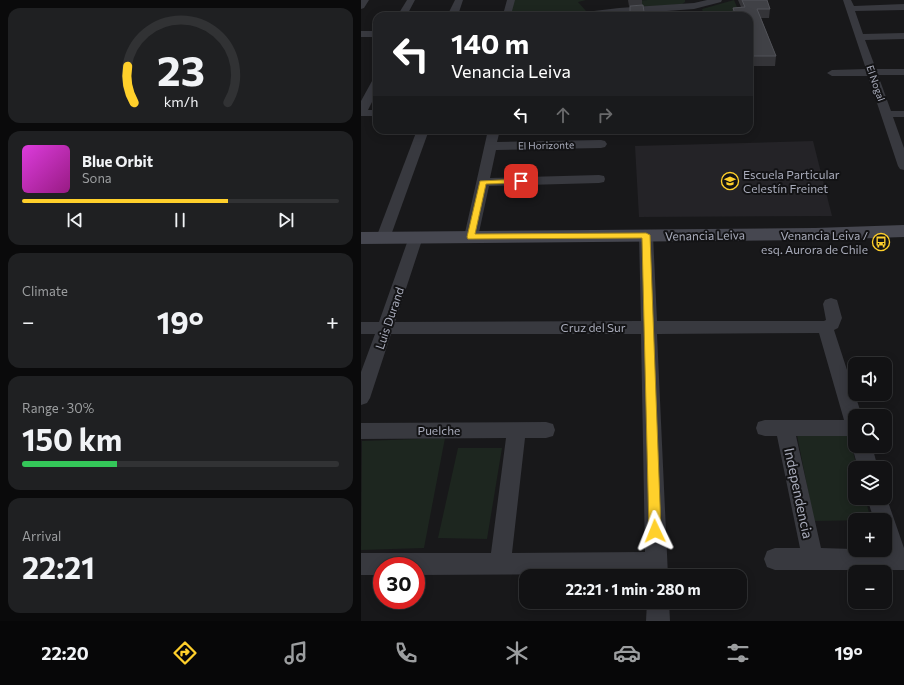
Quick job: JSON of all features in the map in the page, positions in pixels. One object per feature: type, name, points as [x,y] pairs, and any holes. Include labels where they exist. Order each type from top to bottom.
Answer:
[{"type":"street","points":[[361,6],[365,0]]},
{"type":"street","points":[[405,12],[411,0]]},
{"type":"street","points":[[454,12],[459,0]]},
{"type":"street","points":[[508,11],[511,0]]},
{"type":"street","points":[[613,12],[718,0]]},
{"type":"street","points":[[849,4],[904,7]]},
{"type":"street","name":"El Nogal","points":[[849,4],[904,164]]},
{"type":"street","points":[[361,34],[373,34]]},
{"type":"street","points":[[860,37],[904,36]]},
{"type":"street","points":[[832,73],[904,72]]},
{"type":"street","points":[[373,89],[361,113],[373,113]]},
{"type":"street","points":[[887,114],[904,114]]},
{"type":"street","points":[[383,238],[422,134]]},
{"type":"street","points":[[471,237],[493,134]]},
{"type":"street","name":"El Horizonte","points":[[490,146],[601,144]]},
{"type":"street","points":[[482,182],[599,179]]},
{"type":"street","name":"Venancia Leiva","points":[[361,238],[904,231]]},
{"type":"street","points":[[361,564],[500,564],[657,569],[646,235]]},
{"type":"street","name":"Luis Durand","points":[[361,398],[416,237]]},
{"type":"street","points":[[831,304],[835,318],[830,326],[825,327],[850,409]]},
{"type":"street","name":"Cruz del Sur","points":[[361,328],[825,327]]},
{"type":"street","points":[[765,428],[848,428]]},
{"type":"street","name":"Independencia","points":[[785,428],[813,559]]},
{"type":"street","points":[[500,564],[517,430]]},
{"type":"street","name":"Puelche","points":[[361,431],[546,430]]},
{"type":"street","points":[[775,559],[900,559],[892,540]]},
{"type":"street","points":[[658,609],[658,621]]},
{"type":"shaded area","points":[[514,0],[586,0],[578,2],[586,11],[582,12],[511,12]]},
{"type":"shaded area","points":[[685,0],[685,2],[682,4],[636,8],[634,1]]},
{"type":"shaded area","points":[[734,0],[739,12],[703,12],[702,9]]},
{"type":"shaded area","name":"Escuela Particular Celestín Freinet","points":[[813,141],[832,216],[639,217],[635,146]]},
{"type":"shaded area","points":[[797,435],[848,435],[848,453],[853,453],[855,461],[848,461],[848,505],[867,505],[869,513],[848,513],[848,520],[814,521]]},
{"type":"shaded area","points":[[445,438],[424,548],[361,550],[362,441]]},
{"type":"shaded area","points":[[458,448],[502,448],[487,539],[438,538]]},
{"type":"building","points":[[742,0],[767,0],[770,9],[757,9],[776,56],[753,56],[753,12],[734,12],[733,8],[745,7]]},
{"type":"building","points":[[643,5],[644,12],[630,12],[630,6]]},
{"type":"place","name":"Escuela Particular Celestín Freinet","points":[[730,181]]},
{"type":"place","name":"Venancia Leiva / esq. Aurora de Chile","points":[[881,242]]},
{"type":"route","points":[[521,181],[482,182],[471,237],[646,235],[655,531]]}]
